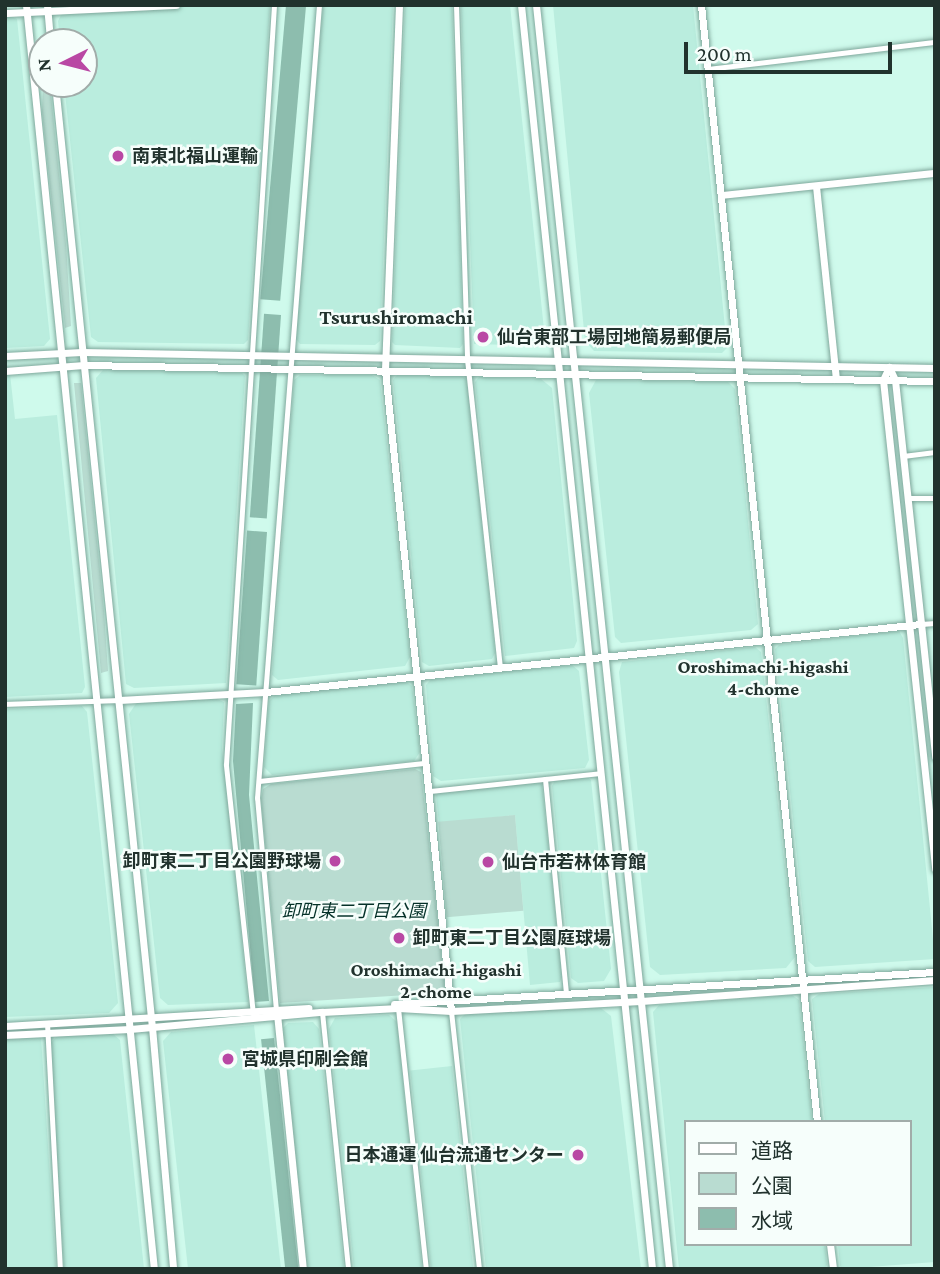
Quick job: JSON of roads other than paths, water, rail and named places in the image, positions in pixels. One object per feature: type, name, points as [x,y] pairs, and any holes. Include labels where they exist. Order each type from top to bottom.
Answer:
[{"type":"street","points":[[5,13],[47,8],[176,5]]},
{"type":"street","points":[[253,1014],[226,764],[274,5]]},
{"type":"street","points":[[303,1269],[257,798],[288,368],[292,356],[319,5]]},
{"type":"street","points":[[399,5],[384,358],[479,1269]]},
{"type":"street","points":[[456,5],[467,359],[500,668]]},
{"type":"street","points":[[521,5],[652,1269]]},
{"type":"street","points":[[536,5],[669,1269]]},
{"type":"street","points":[[701,5],[817,1120]]},
{"type":"street","points":[[47,8],[49,28]]},
{"type":"street","points":[[27,9],[154,1269]]},
{"type":"street","points":[[708,69],[935,43]]},
{"type":"street","points":[[56,98],[152,1027],[173,1269]]},
{"type":"street","points":[[720,195],[935,173]]},
{"type":"street","points":[[816,186],[836,379]]},
{"type":"street","points":[[5,356],[82,352],[935,368]]},
{"type":"street","points":[[5,371],[83,366],[288,368],[935,381]]},
{"type":"street","points":[[889,367],[884,380],[935,869]]},
{"type":"street","points":[[889,367],[895,380],[935,757]]},
{"type":"street","points":[[903,456],[935,452]]},
{"type":"street","points":[[908,498],[935,498]]},
{"type":"street","points":[[5,704],[97,702],[266,692],[935,623]]},
{"type":"street","points":[[259,780],[427,763]]},
{"type":"street","points":[[430,791],[600,773]]},
{"type":"street","points":[[545,779],[566,993]]},
{"type":"street","points":[[277,1012],[398,1008],[451,1011],[641,1001],[935,972]]},
{"type":"street","points":[[5,1035],[130,1029],[277,1012],[566,993],[935,980]]},
{"type":"street","points":[[398,1008],[426,1269]]},
{"type":"street","points":[[322,1012],[348,1269]]},
{"type":"street","points":[[5,1026],[150,1016],[253,1014]]},
{"type":"street","points":[[47,1023],[60,1269]]},
{"type":"street","points":[[830,1246],[833,1269]]},
{"type":"water","points":[[286,5],[306,6],[280,301],[260,299]]},
{"type":"water","points":[[264,314],[281,315],[267,519],[250,517]]},
{"type":"water","points":[[247,531],[267,532],[256,686],[236,684]]},
{"type":"water","points":[[253,703],[249,795],[269,1001],[255,1002],[233,761],[236,704]]},
{"type":"water","points":[[274,1038],[298,1269],[285,1269],[261,1039]]},
{"type":"place","name":"南東北福山運輸","points":[[118,156]]},
{"type":"place","name":"仙台東部工場団地簡易郵便局","points":[[483,337]]},
{"type":"place","name":"卸町東二丁目公園野球場","points":[[335,861]]},
{"type":"place","name":"仙台市若林体育館","points":[[488,862]]},
{"type":"place","name":"卸町東二丁目公園庭球場","points":[[399,938]]},
{"type":"place","name":"宮城県印刷会館","points":[[228,1059]]},
{"type":"place","name":"日本通運 仙台流通センター","points":[[578,1155]]},
{"type":"district","name":"Tsurushiromachi","points":[[396,317]]},
{"type":"district","name":"Oroshimachi-higashi 4-chome","points":[[763,678]]},
{"type":"district","name":"Oroshimachi-higashi 2-chome","points":[[436,981]]},
{"type":"park label","name":"卸町東二丁目公園","points":[[354,911]]}]
